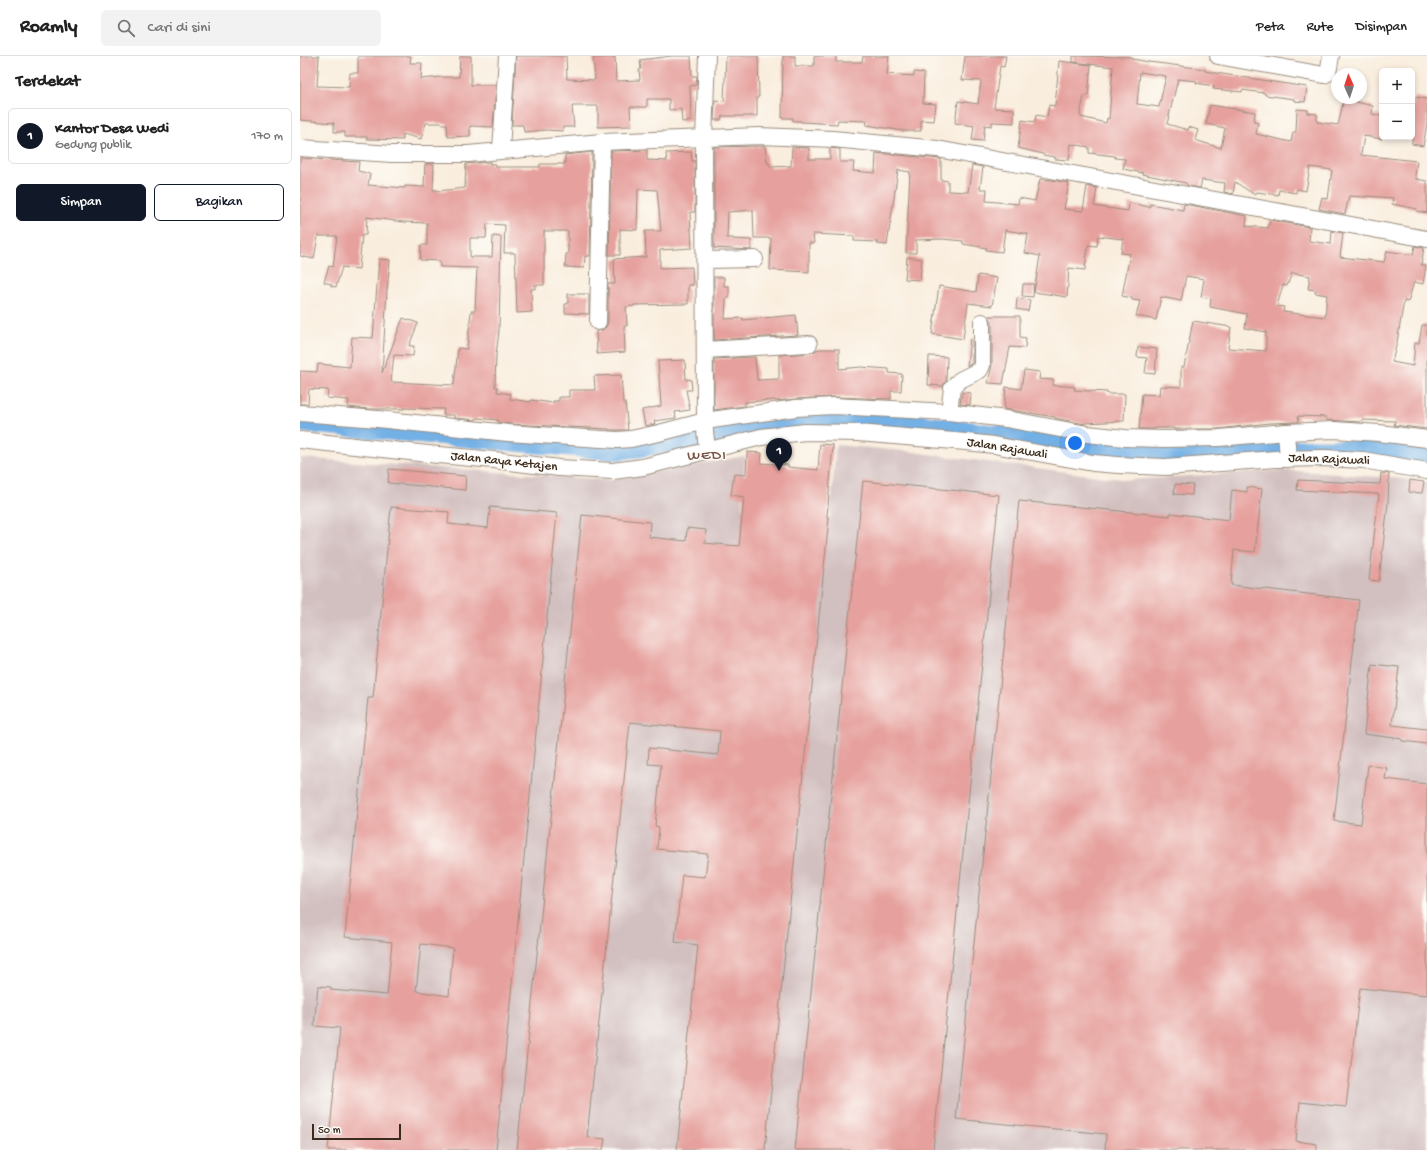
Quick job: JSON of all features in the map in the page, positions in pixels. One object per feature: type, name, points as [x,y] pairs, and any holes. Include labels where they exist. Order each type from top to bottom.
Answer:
[{"type":"street","points":[[501,150],[507,56]]},
{"type":"street","points":[[706,436],[704,139],[707,56]]},
{"type":"street","points":[[1218,56],[1324,75],[1328,74],[1331,56]]},
{"type":"street","points":[[300,148],[392,154],[468,154],[602,142],[759,136],[833,139],[937,149],[1427,239]]},
{"type":"street","points":[[598,322],[602,142]]},
{"type":"street","points":[[705,260],[755,259]]},
{"type":"street","points":[[949,412],[952,388],[960,380],[980,370],[982,365],[982,322]]},
{"type":"street","points":[[705,350],[809,344]]},
{"type":"street","points":[[300,412],[508,433],[617,440],[631,439],[659,433],[706,436],[796,408],[834,406],[949,412],[1006,419],[1087,434],[1125,438],[1219,438],[1286,444],[1334,430],[1379,433],[1427,439]]},
{"type":"street","name":"Jalan Rajawali","points":[[706,436],[761,437],[787,433],[858,433],[973,442],[1093,463],[1165,466],[1286,444],[1325,458],[1363,460],[1427,471]]},
{"type":"street","name":"Jalan Raya Ketajen","points":[[300,440],[559,468],[604,471],[643,467],[706,436]]},
{"type":"shaded area","points":[[836,445],[905,451],[1128,480],[1284,470],[1406,479],[1427,483],[1427,1150],[300,1150],[300,458],[611,480],[745,456],[742,509],[830,518]]},
{"type":"building","points":[[300,56],[319,56],[317,86],[349,87],[350,73],[358,73],[358,56],[411,56],[410,63],[422,63],[421,79],[459,77],[460,56],[471,56],[471,85],[496,85],[493,127],[470,126],[470,136],[448,137],[447,124],[426,123],[421,139],[403,134],[403,140],[345,137],[345,132],[334,132],[334,123],[300,120]]},
{"type":"building","points":[[516,56],[566,56],[567,79],[595,80],[593,58],[615,57],[616,81],[640,80],[640,60],[672,56],[691,56],[692,76],[697,76],[696,85],[690,86],[691,121],[682,122],[681,109],[669,110],[669,99],[647,99],[647,107],[630,107],[631,126],[598,127],[598,106],[572,106],[574,127],[563,127],[563,131],[546,130],[524,132],[523,125],[512,125]]},
{"type":"building","points":[[726,56],[758,56],[759,97],[757,97],[757,116],[722,116],[721,120],[714,120],[715,100],[724,101]]},
{"type":"building","points":[[783,56],[795,56],[795,66],[814,66],[814,56],[836,56],[836,62],[862,62],[863,56],[889,56],[887,74],[914,76],[914,72],[924,73],[923,103],[936,104],[934,121],[921,120],[921,131],[903,131],[866,125],[867,121],[838,120],[837,124],[801,122],[793,121],[793,118],[782,118]]},
{"type":"building","points":[[965,56],[1006,56],[1004,67],[1000,66],[994,108],[1014,109],[1014,123],[992,122],[992,126],[985,125],[983,141],[972,140],[974,126],[955,123],[958,101],[978,104],[981,81],[962,80]]},
{"type":"building","points":[[1073,56],[1132,57],[1132,59],[1149,62],[1205,69],[1205,71],[1216,73],[1307,87],[1305,102],[1265,95],[1265,93],[1242,90],[1242,92],[1213,89],[1214,86],[1196,83],[1197,81],[1178,79],[1167,124],[1188,130],[1189,127],[1198,130],[1195,140],[1221,148],[1225,128],[1206,124],[1210,105],[1255,112],[1254,122],[1258,123],[1256,134],[1291,142],[1293,132],[1296,132],[1297,109],[1308,110],[1308,113],[1317,114],[1317,122],[1338,125],[1343,104],[1365,104],[1373,106],[1372,114],[1379,115],[1379,138],[1364,136],[1361,155],[1417,161],[1416,179],[1427,181],[1427,213],[1416,211],[1417,209],[1392,204],[1393,198],[1366,196],[1349,196],[1345,214],[1319,209],[1322,197],[1328,199],[1332,170],[1310,167],[1306,191],[1297,189],[1296,193],[1279,190],[1278,195],[1257,192],[1255,195],[1235,182],[1233,194],[1224,192],[1225,183],[1202,180],[1200,188],[1188,186],[1186,183],[1123,169],[1125,159],[1115,158],[1115,156],[1089,153],[1089,147],[1071,144],[1069,160],[1055,159],[1055,157],[1018,148],[1022,120],[1035,122],[1036,115],[1047,117],[1049,105],[1055,106],[1059,61],[1091,65],[1088,96],[1084,96],[1080,115],[1081,117],[1106,123],[1107,118],[1109,119],[1113,67],[1073,62]],"holes":[[[1140,72],[1166,76],[1159,107],[1137,104]]]},
{"type":"building","points":[[1415,97],[1427,99],[1427,124],[1423,146],[1412,144],[1412,140],[1415,140]]},
{"type":"building","points":[[765,146],[767,163],[769,163],[770,167],[791,166],[792,147],[809,148],[809,159],[830,159],[830,148],[840,149],[840,162],[854,162],[853,171],[875,173],[876,153],[941,159],[941,180],[948,181],[948,191],[968,192],[972,165],[983,167],[980,189],[987,189],[986,201],[1018,204],[1019,198],[1035,201],[1040,179],[1052,180],[1069,183],[1064,209],[1083,211],[1087,186],[1097,188],[1094,206],[1128,211],[1129,203],[1150,207],[1150,204],[1183,210],[1184,204],[1247,216],[1246,226],[1268,228],[1270,220],[1310,227],[1309,241],[1331,244],[1332,231],[1343,233],[1340,257],[1384,262],[1387,251],[1413,255],[1415,246],[1424,248],[1421,265],[1426,266],[1423,284],[1414,282],[1408,302],[1404,301],[1392,362],[1413,366],[1415,343],[1419,343],[1422,325],[1427,325],[1427,429],[1394,425],[1395,421],[1362,420],[1361,422],[1326,420],[1326,417],[1298,416],[1299,422],[1269,423],[1218,429],[1139,429],[1142,394],[1159,395],[1160,386],[1181,387],[1181,367],[1184,367],[1193,321],[1231,327],[1228,348],[1266,351],[1266,332],[1245,328],[1247,314],[1210,307],[1211,299],[1201,297],[1204,279],[1186,276],[1181,301],[1161,297],[1156,320],[1136,316],[1140,301],[1122,296],[1130,254],[1121,253],[1123,239],[1098,236],[1097,246],[1088,245],[1085,270],[1069,268],[1067,297],[1034,292],[1040,256],[1025,253],[1028,234],[1005,230],[1002,252],[986,250],[987,248],[963,244],[963,241],[942,239],[916,240],[916,253],[906,253],[910,172],[898,170],[887,245],[877,244],[878,242],[854,241],[854,236],[813,234],[814,243],[809,243],[809,272],[770,270],[771,238],[754,238],[753,210],[728,212],[727,238],[751,240],[751,250],[714,248],[714,147]],"holes":[[[1292,273],[1310,276],[1308,289],[1316,290],[1315,293],[1327,295],[1325,317],[1283,312],[1284,307],[1277,306],[1283,285],[1287,286]]]},
{"type":"building","points":[[647,150],[647,160],[667,161],[666,153],[691,152],[692,161],[695,161],[695,212],[690,212],[692,248],[660,250],[660,268],[692,267],[693,285],[688,285],[688,304],[634,305],[626,307],[627,326],[624,326],[625,352],[597,354],[596,331],[602,330],[606,327],[608,322],[608,284],[615,284],[614,259],[646,257],[645,231],[661,231],[657,190],[638,189],[637,230],[620,229],[620,255],[609,255],[611,151]]},
{"type":"building","points":[[592,152],[590,256],[585,256],[584,268],[565,267],[566,254],[568,254],[568,231],[544,231],[544,285],[535,285],[535,289],[531,289],[532,312],[517,313],[515,253],[504,253],[505,225],[487,224],[486,238],[470,238],[470,257],[492,257],[493,236],[501,237],[499,331],[496,355],[495,387],[498,387],[497,392],[511,394],[510,399],[553,403],[553,401],[559,401],[559,397],[569,397],[569,390],[595,390],[594,376],[621,375],[623,402],[625,402],[628,430],[509,424],[498,422],[498,420],[454,418],[454,415],[443,415],[444,409],[368,409],[348,407],[349,400],[327,398],[328,390],[309,389],[308,404],[300,404],[300,371],[317,372],[318,364],[350,367],[352,337],[373,338],[379,259],[390,260],[382,373],[403,318],[418,323],[409,346],[414,346],[413,356],[394,355],[391,382],[454,385],[458,348],[467,349],[471,311],[475,311],[477,268],[440,267],[440,261],[420,260],[421,245],[427,245],[427,223],[403,222],[367,217],[366,235],[362,235],[359,269],[342,267],[336,287],[324,282],[329,266],[333,267],[337,236],[318,236],[314,259],[300,256],[300,158],[359,162],[358,171],[370,174],[368,185],[405,188],[405,186],[424,187],[425,164],[434,164],[433,190],[438,191],[465,188],[466,164],[490,162],[490,164],[496,164],[496,167],[540,167],[540,164],[565,164],[565,155]]},
{"type":"building","points":[[907,257],[922,259],[920,280],[905,279]]},
{"type":"building","points":[[978,275],[997,278],[992,306],[968,303],[963,339],[932,334],[939,286],[976,292]]},
{"type":"building","points":[[714,277],[724,277],[724,286],[729,286],[729,298],[726,298],[725,319],[743,318],[743,320],[796,315],[798,335],[714,340]]},
{"type":"building","points":[[1023,284],[1034,284],[1033,297],[1022,296]]},
{"type":"building","points":[[568,294],[589,294],[589,314],[565,313],[565,304],[568,304]]},
{"type":"building","points":[[1017,298],[1030,300],[1028,311],[1016,309]]},
{"type":"building","points":[[989,316],[1020,316],[1020,337],[1026,338],[1025,348],[1010,347],[1003,384],[988,383],[992,365],[992,322]]},
{"type":"building","points":[[970,339],[972,340],[972,363],[967,366]]},
{"type":"building","points":[[1138,347],[1157,349],[1155,374],[1145,373],[1147,358],[1137,357]]},
{"type":"building","points":[[819,349],[839,349],[839,369],[861,367],[889,369],[889,373],[902,374],[901,391],[891,391],[891,399],[834,397],[775,400],[745,402],[745,406],[714,410],[714,359],[755,357],[757,380],[779,379],[779,355],[810,353]]},
{"type":"building","points":[[929,356],[947,357],[946,381],[943,386],[928,385]]},
{"type":"building","points":[[685,360],[686,380],[691,379],[692,390],[686,390],[690,410],[675,412],[676,418],[654,421],[655,424],[645,426],[642,410],[661,406],[658,361]]},
{"type":"building","points":[[1024,370],[1040,372],[1039,379],[1054,380],[1053,385],[1075,387],[1074,390],[1107,392],[1107,394],[1125,394],[1124,421],[1085,424],[1055,417],[1004,409],[1006,387],[1021,389]]},
{"type":"building","points":[[962,392],[971,393],[970,405],[960,404]]},
{"type":"building","points":[[820,444],[833,445],[827,517],[829,518],[765,1150],[677,1150],[698,945],[675,942],[682,875],[705,877],[708,854],[657,849],[659,827],[655,826],[661,765],[648,764],[649,748],[718,755],[720,731],[630,722],[587,1137],[605,1139],[603,1150],[517,1150],[582,515],[650,522],[649,537],[686,541],[687,528],[706,530],[705,543],[739,546],[744,497],[731,495],[734,474],[746,475],[747,452],[762,453],[761,463],[788,465],[788,467],[818,470]]},
{"type":"building","points":[[389,469],[466,476],[465,490],[388,483]]},
{"type":"building","points":[[1381,473],[1389,474],[1388,503],[1379,581],[1369,580],[1379,494],[1297,490],[1298,480],[1380,484]]},
{"type":"building","points":[[1410,480],[1424,482],[1422,493],[1409,492]]},
{"type":"building","points":[[863,481],[999,495],[933,1150],[795,1150]]},
{"type":"building","points":[[1175,484],[1193,485],[1192,495],[1174,494]]},
{"type":"building","points":[[1247,487],[1262,489],[1255,552],[1234,550],[1231,585],[1359,600],[1334,821],[1361,824],[1368,765],[1387,768],[1385,779],[1427,784],[1427,995],[1360,988],[1346,1107],[1300,1102],[1296,1141],[1317,1144],[1317,1150],[1105,1150],[1106,1134],[956,1119],[1019,501],[1170,516],[1170,513],[1229,520],[1232,490],[1247,492]]},
{"type":"building","points":[[391,507],[449,512],[448,524],[488,528],[490,507],[557,513],[496,1150],[328,1150],[340,1028],[314,1026],[318,986],[331,987],[331,990],[387,995],[392,942],[345,937],[368,698],[373,698]],"holes":[[[421,944],[453,948],[449,996],[416,991]]]},
{"type":"building","points":[[1372,664],[1399,667],[1392,725],[1427,729],[1427,744],[1364,734]]},
{"type":"waterway","points":[[300,422],[615,450],[801,424],[876,419],[1134,454],[1240,450],[1386,450],[1427,456]]},
{"type":"place","name":"Kantor Desa Wedi","points":[[779,471]]},
{"type":"district","name":"WEDI","points":[[707,456]]}]
